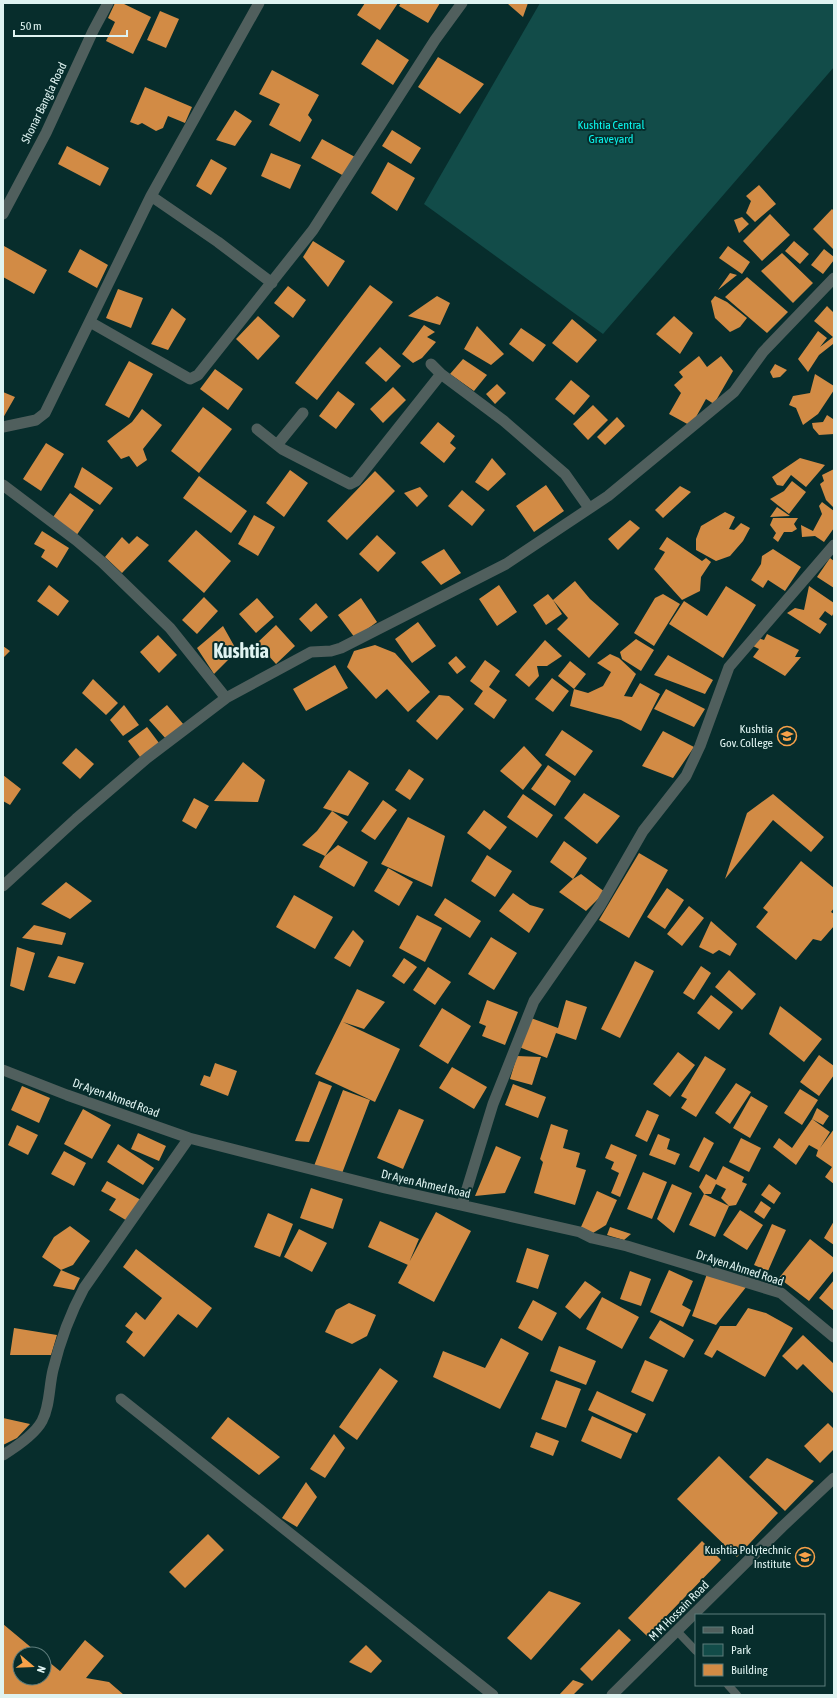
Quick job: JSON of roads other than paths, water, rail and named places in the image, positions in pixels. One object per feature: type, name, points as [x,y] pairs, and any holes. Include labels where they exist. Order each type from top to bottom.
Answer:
[{"type":"street","name":"Shonar Bangla Road","points":[[3,214],[46,133],[93,31],[108,3]]},
{"type":"street","points":[[3,427],[36,420],[45,413],[151,196],[259,3]]},
{"type":"street","points":[[90,322],[190,378],[198,376],[272,284],[313,230],[435,40],[462,3]]},
{"type":"street","points":[[151,196],[218,242],[272,284]]},
{"type":"street","points":[[3,886],[76,819],[147,758],[226,698],[311,652],[331,652],[341,648],[500,567],[608,496],[734,392],[763,352],[834,278]]},
{"type":"street","points":[[431,364],[441,374],[504,421],[565,474],[589,508]]},
{"type":"street","points":[[257,429],[277,445],[350,484],[356,481],[441,374]]},
{"type":"street","points":[[277,445],[303,413]]},
{"type":"street","points":[[3,485],[76,540],[102,562],[170,628],[226,698]]},
{"type":"street","points":[[462,1205],[493,1104],[534,1000],[600,906],[644,831],[686,776],[700,746],[729,667],[834,545]]},
{"type":"street","name":"Dr Ayen Ahmed Road","points":[[3,1070],[67,1095],[189,1138],[385,1188],[580,1232],[592,1238],[627,1246],[782,1293],[834,1337]]},
{"type":"street","points":[[3,1455],[34,1430],[42,1421],[46,1411],[53,1371],[73,1308],[84,1288],[189,1138]]},
{"type":"street","points":[[121,1399],[493,1695]]},
{"type":"street","name":"M M Hossain Road","points":[[612,1695],[834,1478]]},
{"type":"lane","points":[[677,1631],[695,1650]]},
{"type":"lane","points":[[729,1686],[737,1695]]},
{"type":"place","name":"Kushtia Gov. College","points":[[787,736]]},
{"type":"place","name":"Kushtia Polytechnic Institute","points":[[805,1557]]},
{"type":"district","name":"Kushtia","points":[[241,651]]},
{"type":"park label","name":"Kushtia Central Graveyard","points":[[611,132]]}]
